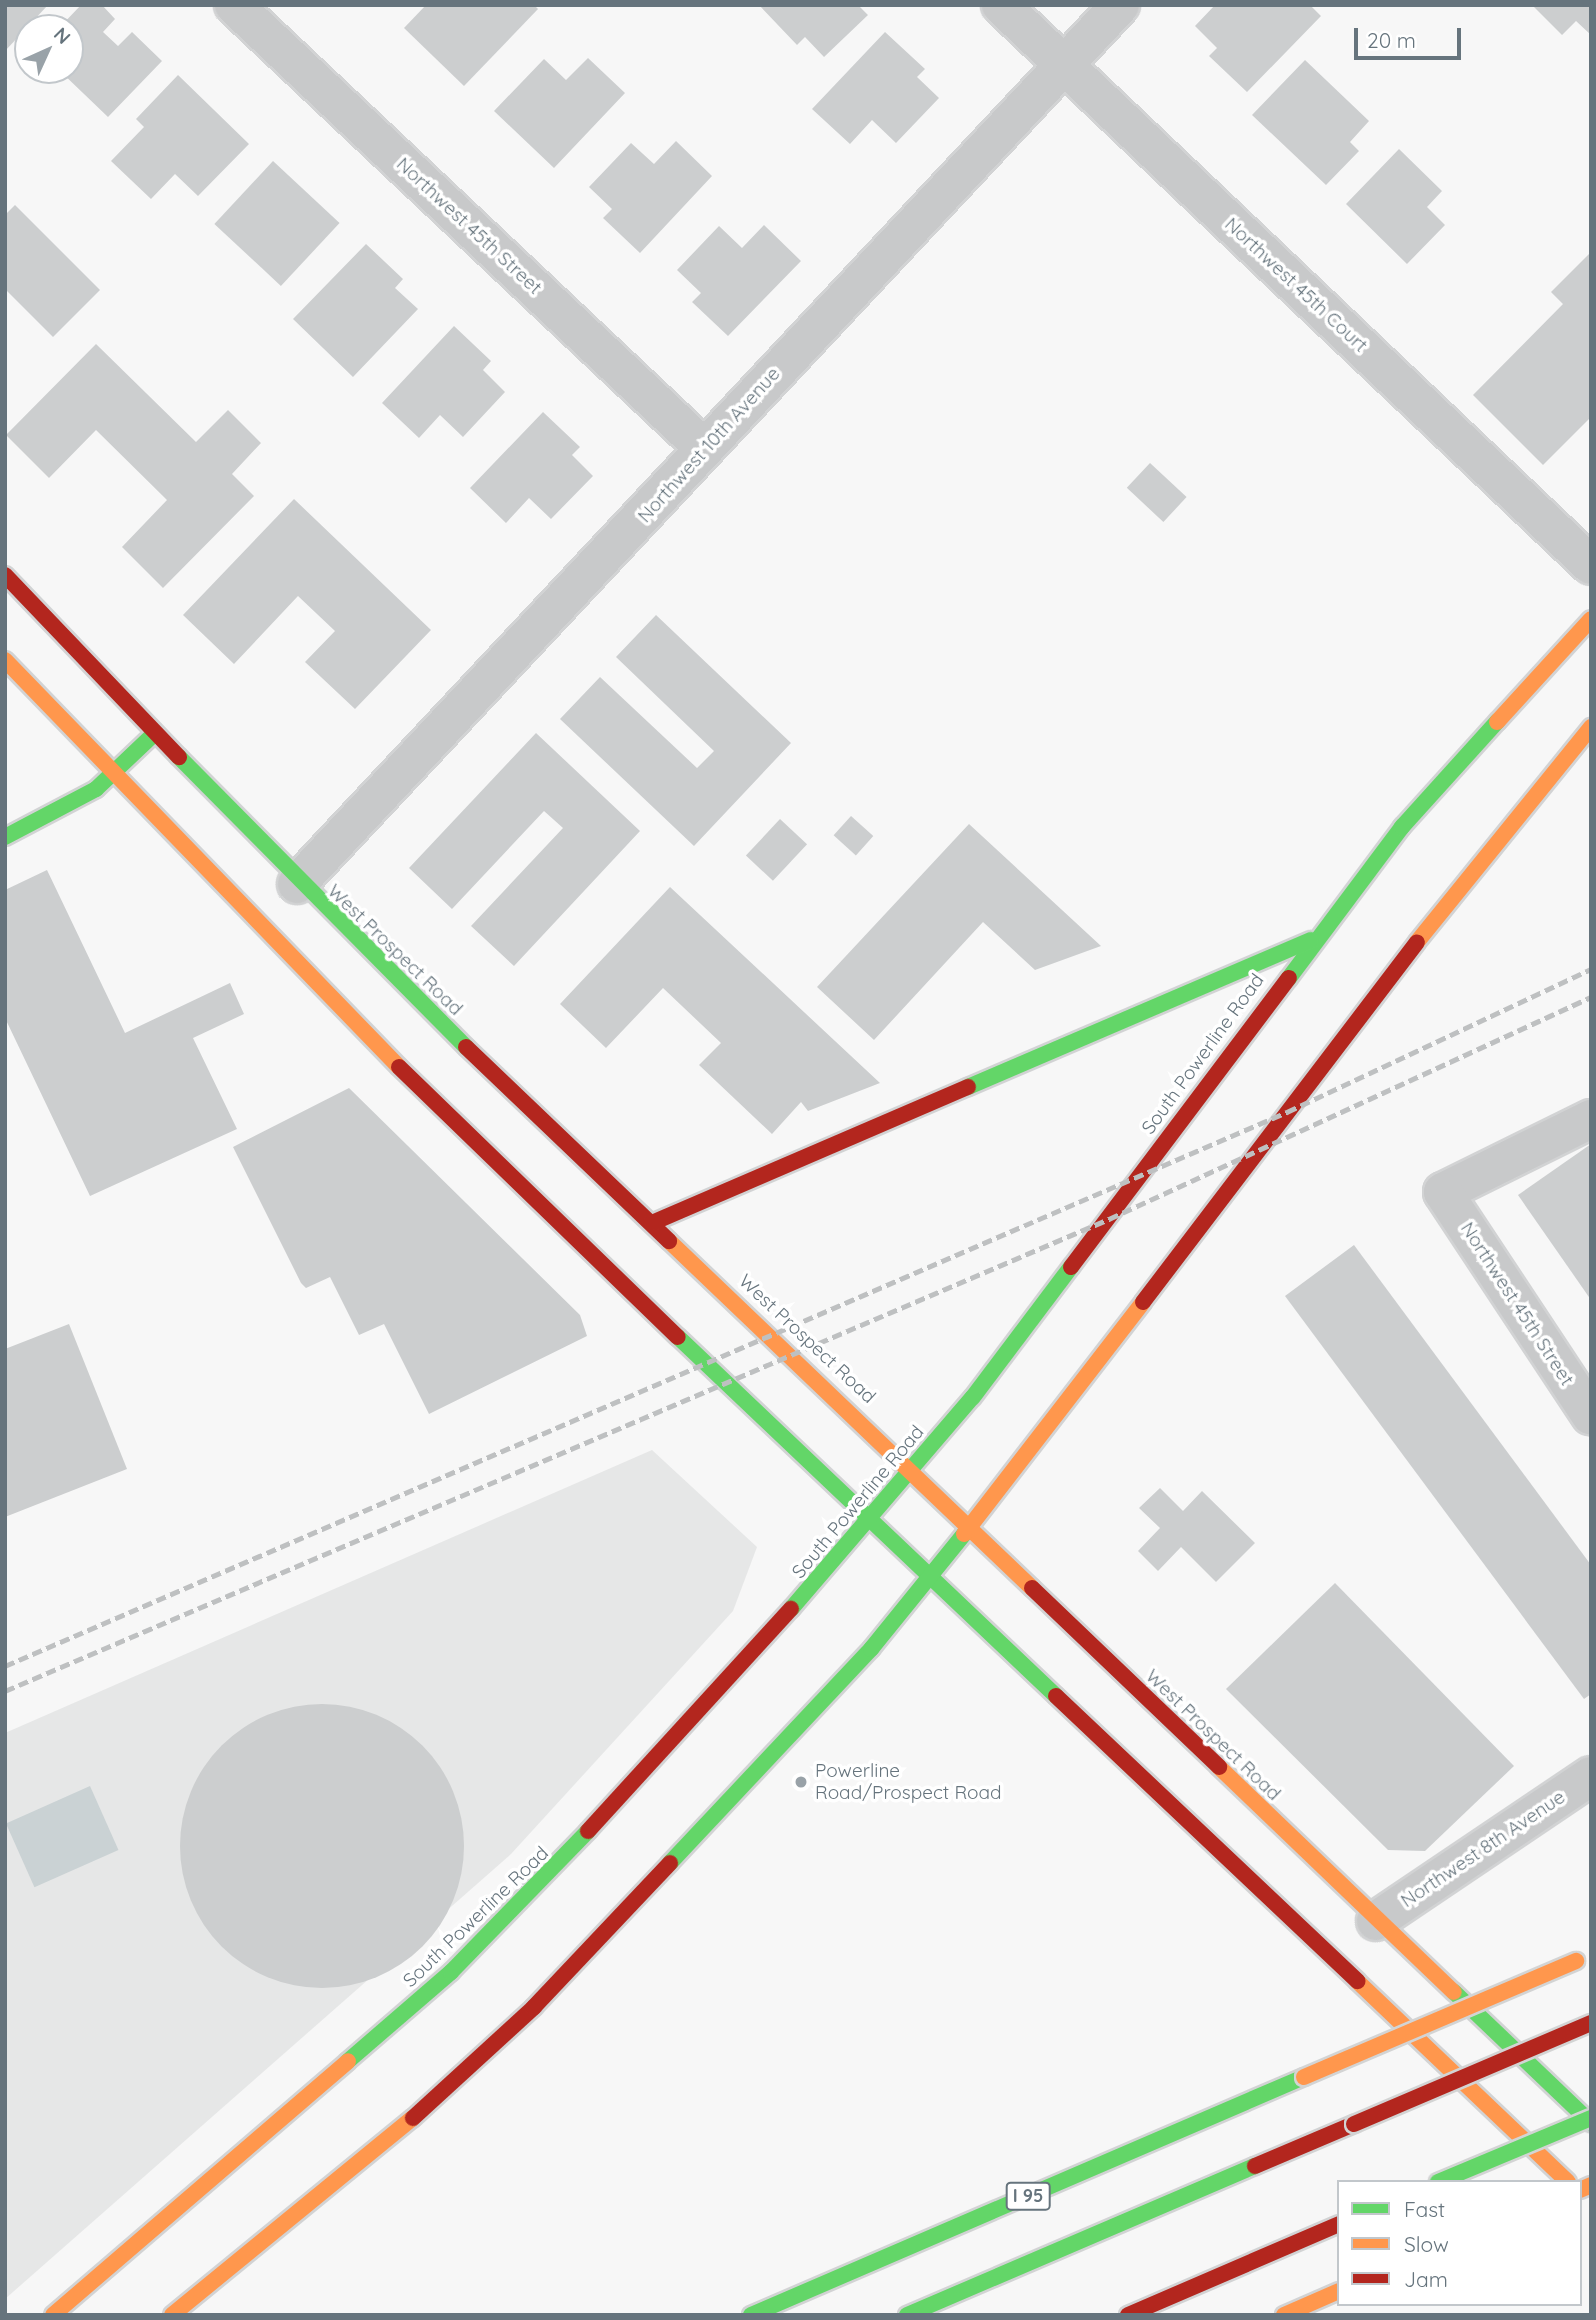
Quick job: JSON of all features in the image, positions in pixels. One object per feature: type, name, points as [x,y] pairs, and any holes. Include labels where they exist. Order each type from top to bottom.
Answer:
[{"type":"main road","name":"West Prospect Road","points":[[5,575],[153,736],[298,884],[912,1470],[1376,1921],[1591,2123]]},
{"type":"main road","name":"South Powerline Road","points":[[53,2315],[452,1972],[619,1804],[912,1470],[1045,1304],[1313,939],[1450,771],[1591,619]]},
{"type":"main road","points":[[5,660],[112,776],[475,1144],[869,1522],[1566,2180]]},
{"type":"main road","points":[[172,2315],[425,2108],[584,1958],[788,1741],[969,1528],[1484,854],[1591,727]]},
{"type":"main road","points":[[5,837],[62,811],[112,776],[153,736]]},
{"type":"main road","points":[[652,1223],[1313,939]]},
{"type":"main road","name":"I 95","points":[[751,2315],[1584,1958]]},
{"type":"main road","points":[[907,2315],[1591,2023]]},
{"type":"main road","points":[[1443,2180],[1591,2118]]},
{"type":"main road","points":[[1128,2315],[1337,2225]]},
{"type":"main road","points":[[1284,2315],[1337,2292]]},
{"type":"street","name":"Northwest 45th Street","points":[[234,5],[704,447]]},
{"type":"street","name":"Northwest 45th Court","points":[[1001,5],[1591,565]]},
{"type":"street","name":"Northwest 10th Avenue","points":[[298,884],[1120,5]]},
{"type":"street","name":"Northwest 45th Street","points":[[1591,1119],[1443,1192],[1591,1416]]},
{"type":"street","name":"Northwest 8th Avenue","points":[[1376,1921],[1591,1776]]},
{"type":"shaded area","points":[[652,1450],[757,1547],[733,1611],[511,1854],[5,2299],[5,1733]]},
{"type":"shaded area","points":[[90,1786],[118,1850],[34,1887],[6,1823]]},
{"type":"building","points":[[5,5],[48,5],[40,14],[14,14],[14,41],[5,51]]},
{"type":"building","points":[[81,5],[102,5],[115,19],[103,32],[118,46],[132,32],[162,61],[108,117],[74,84],[84,84],[84,14],[72,14]]},
{"type":"building","points":[[426,5],[534,5],[538,9],[464,86],[404,28]]},
{"type":"building","points":[[759,5],[858,5],[868,15],[824,57],[805,37],[797,45]]},
{"type":"building","points":[[1215,5],[1310,5],[1321,16],[1247,92],[1209,56],[1217,48],[1195,26]]},
{"type":"building","points":[[1532,5],[1591,5],[1591,35],[1576,21],[1562,35]]},
{"type":"building","points":[[885,32],[925,69],[917,77],[939,98],[896,143],[872,120],[850,144],[812,109]]},
{"type":"building","points":[[588,58],[625,93],[554,168],[494,111],[544,59],[566,80]]},
{"type":"building","points":[[1305,60],[1369,121],[1350,142],[1359,151],[1326,185],[1252,115]]},
{"type":"building","points":[[178,75],[249,144],[198,196],[175,174],[151,199],[111,161],[144,127],[136,119]]},
{"type":"building","points":[[676,141],[712,176],[640,253],[603,218],[612,209],[589,187],[631,143],[654,164]]},
{"type":"building","points":[[1399,149],[1442,191],[1427,207],[1445,225],[1407,264],[1346,204]]},
{"type":"building","points":[[273,161],[340,223],[281,286],[214,224]]},
{"type":"building","points":[[15,205],[100,290],[53,337],[5,289],[5,215]]},
{"type":"building","points":[[764,225],[801,261],[728,336],[692,302],[701,293],[677,270],[719,226],[742,248]]},
{"type":"building","points":[[366,244],[403,279],[395,288],[418,309],[353,377],[293,319]]},
{"type":"building","points":[[1591,252],[1591,417],[1543,465],[1473,395],[1563,304],[1551,292]]},
{"type":"building","points":[[454,326],[491,361],[483,370],[505,392],[463,437],[440,415],[419,438],[382,403]]},
{"type":"building","points":[[96,344],[196,442],[228,410],[261,443],[232,474],[254,496],[163,588],[122,547],[167,500],[96,430],[49,478],[6,435]]},
{"type":"building","points":[[543,412],[580,447],[572,455],[593,476],[551,519],[529,498],[506,523],[470,488]]},
{"type":"building","points":[[1150,463],[1187,497],[1163,522],[1127,488]]},
{"type":"building","points":[[294,499],[431,630],[355,709],[305,662],[335,631],[298,596],[234,664],[183,615]]},
{"type":"building","points":[[656,615],[791,743],[694,846],[560,719],[600,677],[697,768],[714,751],[616,657]]},
{"type":"building","points":[[536,733],[640,831],[514,966],[471,926],[563,828],[544,811],[452,909],[409,868]]},
{"type":"building","points":[[851,816],[873,836],[856,855],[834,835]]},
{"type":"building","points":[[780,819],[807,844],[773,881],[746,856]]},
{"type":"building","points":[[969,824],[1101,946],[1035,970],[983,922],[874,1040],[817,987]]},
{"type":"building","points":[[47,870],[125,1033],[230,983],[244,1014],[193,1038],[237,1129],[90,1196],[5,1018],[5,890]]},
{"type":"building","points":[[670,887],[880,1083],[808,1111],[801,1102],[772,1134],[699,1065],[721,1043],[663,988],[606,1048],[560,1004]]},
{"type":"building","points":[[349,1088],[580,1315],[587,1336],[429,1414],[384,1324],[359,1335],[330,1277],[306,1288],[301,1283],[233,1147]]},
{"type":"building","points":[[1591,1144],[1591,1300],[1518,1195]]},
{"type":"building","points":[[1354,1245],[1591,1565],[1591,1694],[1584,1699],[1285,1296]]},
{"type":"building","points":[[69,1324],[127,1469],[5,1517],[5,1349]]},
{"type":"building","points":[[1160,1488],[1183,1511],[1202,1491],[1255,1543],[1216,1582],[1181,1547],[1158,1571],[1138,1551],[1160,1528],[1139,1508]]},
{"type":"building","points":[[1335,1583],[1514,1766],[1425,1851],[1388,1850],[1226,1689]]},
{"type":"building","points":[[322,1704],[350,1707],[376,1715],[401,1728],[423,1745],[440,1767],[453,1792],[461,1818],[464,1846],[461,1874],[453,1900],[440,1925],[423,1947],[401,1964],[376,1977],[350,1985],[322,1988],[294,1985],[268,1977],[243,1964],[221,1947],[204,1925],[191,1900],[183,1874],[180,1846],[183,1818],[191,1792],[204,1767],[221,1745],[243,1728],[268,1715],[294,1707]]},
{"type":"railway","points":[[5,1666],[1287,1112],[1591,969]]},
{"type":"railway","points":[[5,1691],[1109,1219],[1591,997]]},
{"type":"traffic: fast","points":[[1289,978],[1402,827],[1497,722]]},
{"type":"traffic: fast","points":[[5,837],[96,789],[153,735]]},
{"type":"traffic: fast","points":[[179,757],[466,1047]]},
{"type":"traffic: fast","points":[[968,1087],[1311,940]]},
{"type":"traffic: fast","points":[[791,1609],[973,1397],[1071,1267]]},
{"type":"traffic: fast","points":[[678,1337],[1056,1696]]},
{"type":"traffic: fast","points":[[670,1863],[871,1649],[964,1534]]},
{"type":"traffic: fast","points":[[348,2061],[451,1972],[588,1831]]},
{"type":"traffic: fast","points":[[1454,1992],[1591,2123]]},
{"type":"traffic: fast","points":[[751,2315],[1304,2077]]},
{"type":"traffic: fast","points":[[1443,2180],[1591,2118]]},
{"type":"traffic: fast","points":[[907,2315],[1255,2166]]},
{"type":"traffic: slow","points":[[1497,722],[1591,619]]},
{"type":"traffic: slow","points":[[5,660],[399,1067]]},
{"type":"traffic: slow","points":[[1417,942],[1591,727]]},
{"type":"traffic: slow","points":[[669,1241],[1032,1588]]},
{"type":"traffic: slow","points":[[964,1534],[1143,1302]]},
{"type":"traffic: slow","points":[[1219,1767],[1454,1992]]},
{"type":"traffic: slow","points":[[1304,2077],[1576,1961]]},
{"type":"traffic: slow","points":[[1357,1981],[1566,2180]]},
{"type":"traffic: slow","points":[[53,2315],[348,2061]]},
{"type":"traffic: slow","points":[[172,2315],[413,2118]]},
{"type":"traffic: slow","points":[[1582,2189],[1591,2185]]},
{"type":"traffic: slow","points":[[1284,2315],[1337,2292]]},
{"type":"traffic: jam","points":[[5,575],[179,757]]},
{"type":"traffic: jam","points":[[1143,1302],[1417,942]]},
{"type":"traffic: jam","points":[[1071,1267],[1289,978]]},
{"type":"traffic: jam","points":[[466,1047],[669,1241]]},
{"type":"traffic: jam","points":[[399,1067],[678,1337]]},
{"type":"traffic: jam","points":[[652,1223],[968,1087]]},
{"type":"traffic: jam","points":[[1032,1588],[1219,1767]]},
{"type":"traffic: jam","points":[[588,1831],[791,1609]]},
{"type":"traffic: jam","points":[[1056,1696],[1357,1981]]},
{"type":"traffic: jam","points":[[413,2118],[534,2007],[670,1863]]},
{"type":"traffic: jam","points":[[1354,2124],[1591,2023]]},
{"type":"traffic: jam","points":[[1255,2166],[1354,2124]]},
{"type":"traffic: jam","points":[[1128,2315],[1337,2225]]},
{"type":"place","name":"Powerline Road/Prospect Road","points":[[801,1782]]}]
